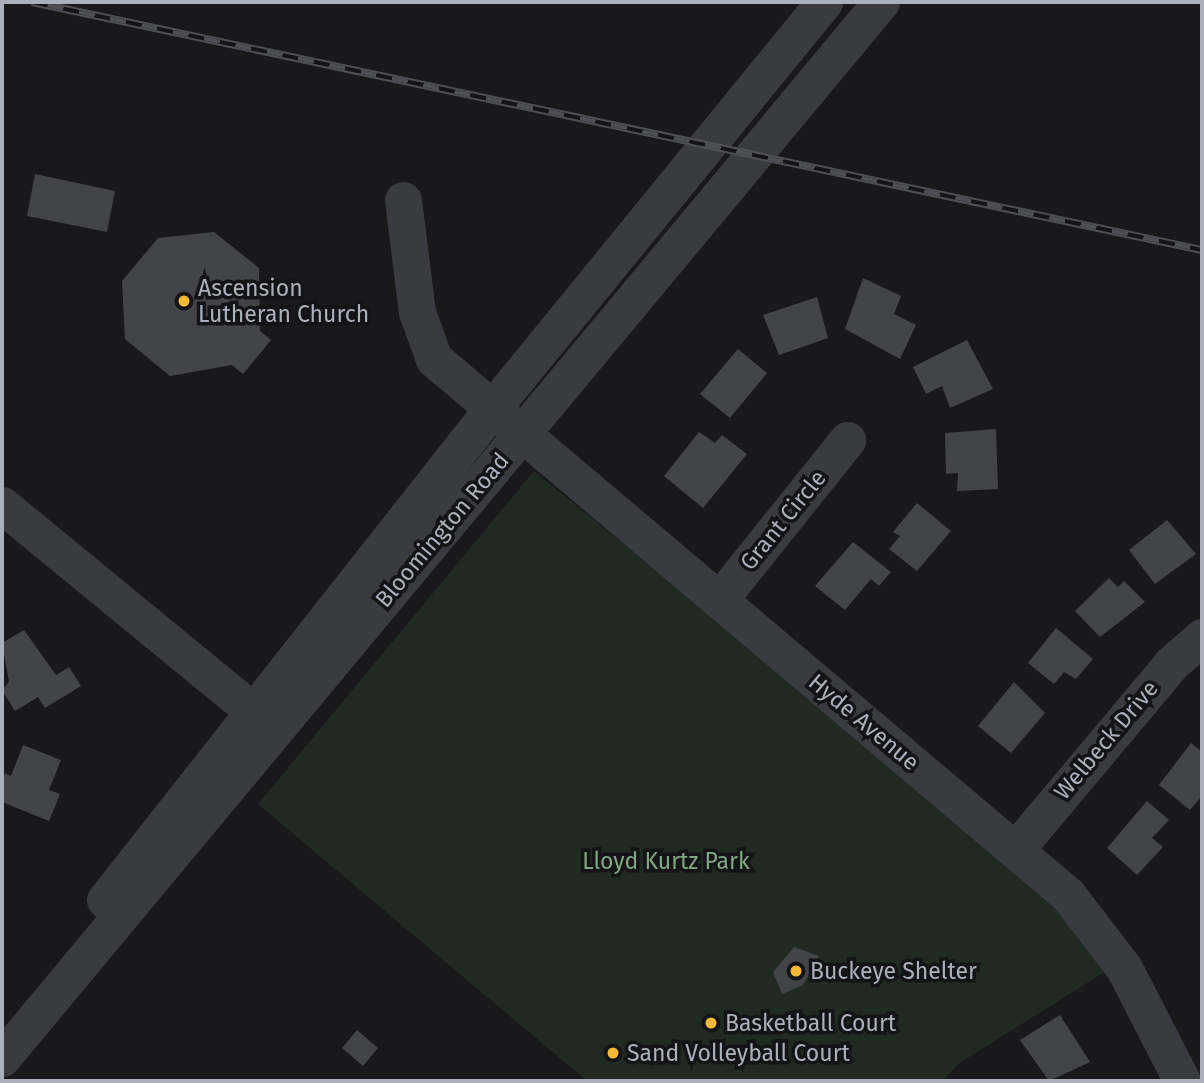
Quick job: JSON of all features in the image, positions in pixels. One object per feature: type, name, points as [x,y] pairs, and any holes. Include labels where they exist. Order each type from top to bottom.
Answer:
[{"type":"street","name":"Bloomington Road","points":[[2,1040],[253,712],[491,410],[824,2]]},
{"type":"street","name":"Bloomington Road","points":[[2,1058],[881,2]]},
{"type":"street","name":"Hyde Avenue","points":[[403,200],[426,342],[443,368],[1016,849],[1099,930],[1182,1081]]},
{"type":"street","name":"Grant Circle","points":[[719,600],[847,440]]},
{"type":"street","points":[[2,505],[253,712]]},
{"type":"street","name":"Welbeck Drive","points":[[1016,849],[1171,664],[1202,637]]},
{"type":"green space","name":"Lloyd Kurtz Park","points":[[534,471],[1060,900],[1111,968],[958,1064],[943,1081],[587,1081],[258,804]]},
{"type":"building","points":[[35,174],[115,191],[107,232],[27,216]]},
{"type":"building","points":[[214,232],[259,268],[260,331],[271,340],[243,374],[232,365],[170,376],[125,339],[122,281],[158,238]]},
{"type":"building","points":[[863,278],[901,296],[894,314],[916,325],[900,359],[845,329]]},
{"type":"building","points":[[817,297],[828,338],[779,355],[763,315]]},
{"type":"building","points":[[967,340],[993,389],[950,408],[942,386],[926,394],[913,367]]},
{"type":"building","points":[[738,349],[767,373],[730,418],[700,394]]},
{"type":"building","points":[[996,429],[998,489],[957,491],[958,473],[946,474],[945,433]]},
{"type":"building","points":[[699,432],[715,443],[722,435],[747,454],[703,508],[664,476]]},
{"type":"building","points":[[917,503],[951,531],[917,571],[889,549],[900,536],[893,532]]},
{"type":"building","points":[[1167,520],[1196,554],[1155,584],[1129,550]]},
{"type":"building","points":[[853,542],[891,572],[879,586],[871,579],[845,610],[815,586]]},
{"type":"building","points":[[1109,578],[1118,587],[1124,581],[1145,602],[1100,637],[1075,611]]},
{"type":"building","points":[[1056,628],[1093,659],[1076,679],[1064,672],[1054,684],[1028,663]]},
{"type":"building","points":[[24,630],[56,675],[69,667],[81,686],[45,708],[38,697],[15,711],[2,690],[9,682],[2,643]]},
{"type":"building","points":[[1014,682],[1045,713],[1011,753],[978,726]]},
{"type":"building","points":[[1191,743],[1202,752],[1202,796],[1190,810],[1159,785]]},
{"type":"building","points":[[23,745],[61,760],[49,790],[60,794],[49,821],[2,802],[5,773],[11,776]]},
{"type":"building","points":[[1147,801],[1169,820],[1152,838],[1163,847],[1137,875],[1107,848]]},
{"type":"building","name":"Buckeye Shelter","points":[[794,947],[819,956],[803,985],[782,994],[773,972]]},
{"type":"building","points":[[1060,1015],[1090,1062],[1049,1081],[1020,1040]]},
{"type":"building","points":[[357,1030],[378,1048],[363,1066],[342,1048]]},
{"type":"railway","points":[[32,2],[1202,250]]},
{"type":"place","name":"Ascension Lutheran Church","points":[[184,301]]},
{"type":"place","name":"Buckeye Shelter","points":[[796,971]]},
{"type":"place","name":"Basketball Court","points":[[711,1023]]},
{"type":"place","name":"Sand Volleyball Court","points":[[613,1053]]}]
